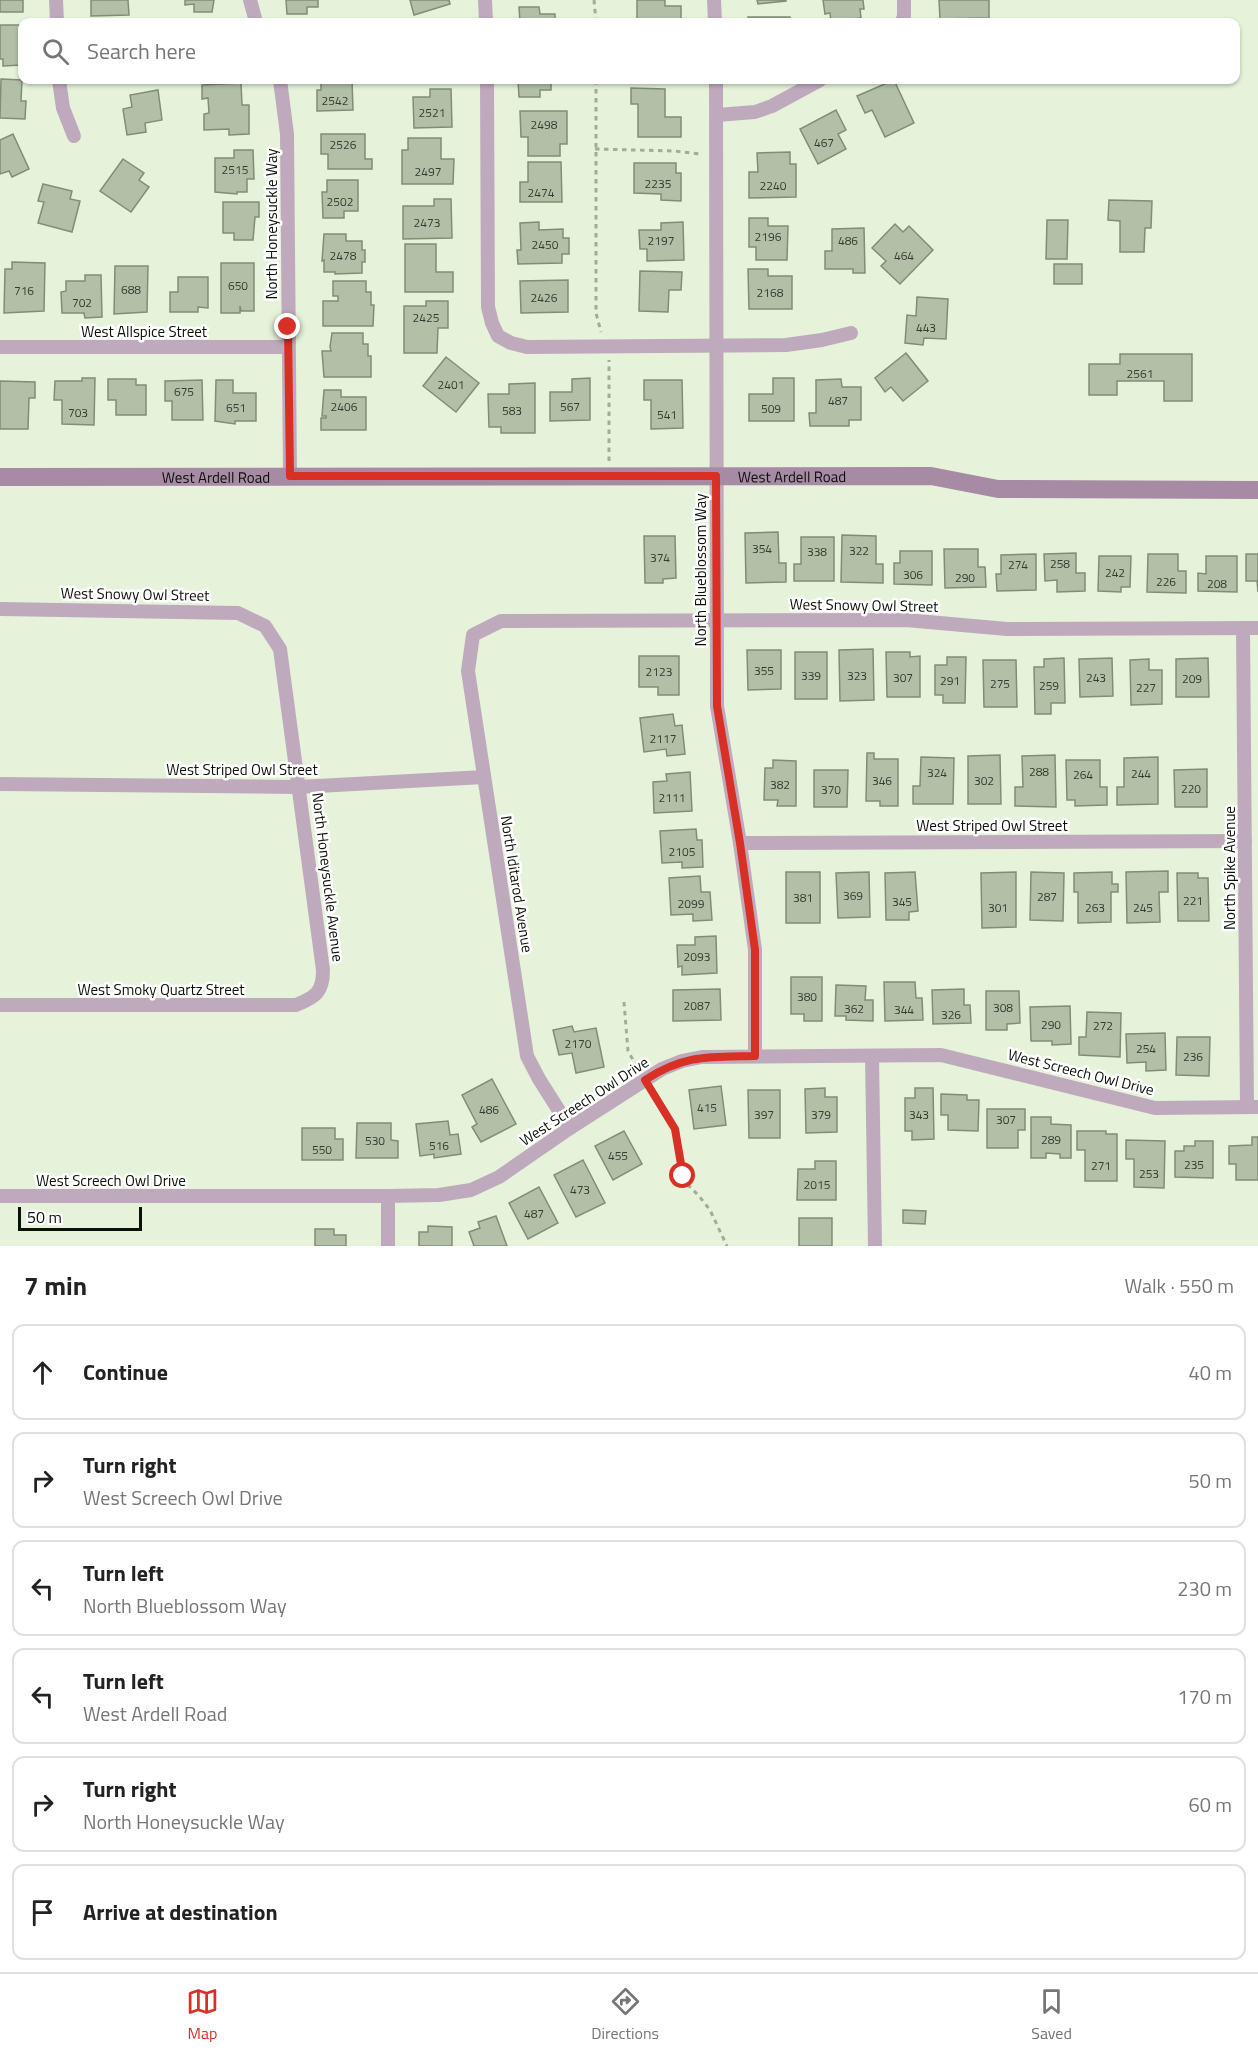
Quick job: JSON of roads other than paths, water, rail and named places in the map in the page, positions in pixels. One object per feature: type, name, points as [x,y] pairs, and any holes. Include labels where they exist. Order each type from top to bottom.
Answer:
[{"type":"street","points":[[57,0],[57,18]]},
{"type":"street","points":[[250,0],[255,18]]},
{"type":"street","points":[[485,0],[486,18]]},
{"type":"street","points":[[714,0],[715,18]]},
{"type":"street","points":[[903,18],[904,0]]},
{"type":"street","points":[[60,84],[63,108],[74,136]]},
{"type":"street","name":"North Honeysuckle Way","points":[[281,84],[287,134],[290,476]]},
{"type":"street","points":[[487,84],[488,307],[498,336],[511,343],[527,347],[716,346],[786,345],[851,333]]},
{"type":"street","name":"North Blueblossom Way","points":[[716,84],[717,706],[755,950],[755,1056]]},
{"type":"street","points":[[717,115],[755,112],[772,106],[813,84]]},
{"type":"street","name":"West Allspice Street","points":[[0,347],[288,347]]},
{"type":"street","name":"West Ardell Road","points":[[0,477],[931,476],[998,489],[1258,490]]},
{"type":"street","name":"West Snowy Owl Street","points":[[0,609],[238,613],[265,626]]},
{"type":"street","name":"West Snowy Owl Street","points":[[473,635],[501,621],[906,620],[1007,629],[1258,628]]},
{"type":"street","name":"North Honeysuckle Avenue","points":[[265,626],[280,649],[323,970],[323,983],[318,993]]},
{"type":"street","name":"North Spike Avenue","points":[[1243,628],[1245,841],[1252,1107]]},
{"type":"street","name":"North Iditarod Avenue","points":[[473,635],[468,671],[527,1056],[570,1128]]},
{"type":"street","name":"West Striped Owl Street","points":[[0,784],[299,787],[484,777]]},
{"type":"street","name":"West Striped Owl Street","points":[[740,843],[1245,841]]},
{"type":"street","name":"West Smoky Quartz Street","points":[[0,1005],[296,1005],[309,1000],[318,993]]},
{"type":"street","points":[[872,1056],[874,1246]]},
{"type":"street","name":"West Screech Owl Drive","points":[[0,1196],[388,1196],[471,1190],[498,1177],[662,1069],[682,1061],[702,1057],[941,1056],[1155,1108],[1252,1107]]},
{"type":"street","points":[[388,1196],[388,1246]]}]
